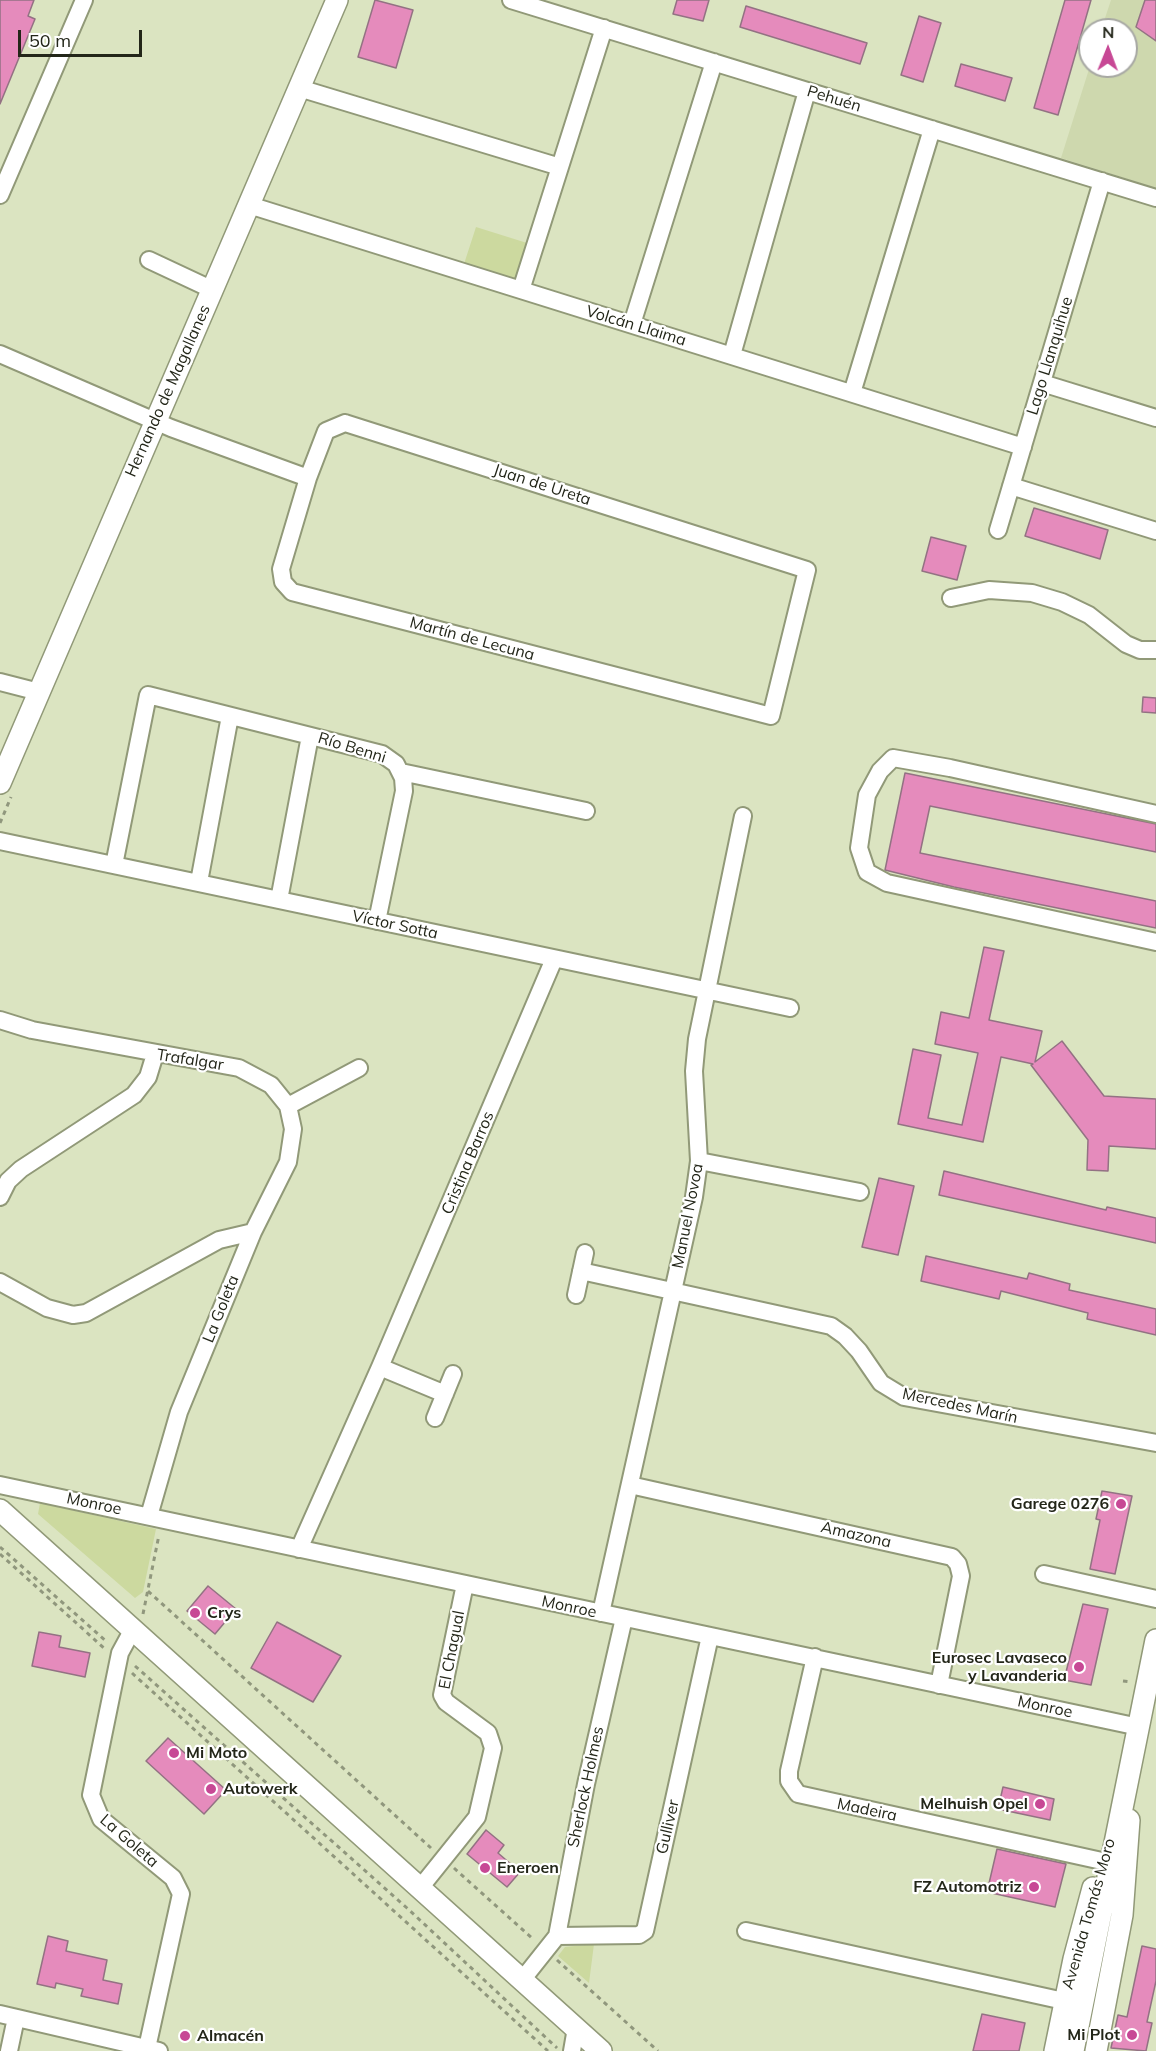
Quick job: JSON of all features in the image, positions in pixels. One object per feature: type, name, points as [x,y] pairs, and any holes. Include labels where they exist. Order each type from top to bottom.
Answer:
[{"type":"main road","name":"Hernando de Magallanes","points":[[0,783],[337,0]]},
{"type":"main road","points":[[1,1511],[601,2051]]},
{"type":"main road","name":"Avenida Tomás Moro","points":[[1073,2051],[1106,1862],[1139,1727],[1150,1702],[1156,1640]]},
{"type":"main road","name":"Avenida Tomás Moro","points":[[1096,2051],[1122,1915],[1130,1841],[1128,1778]]},
{"type":"main road","name":"Avenida Tomás Moro","points":[[1055,2051],[1080,1934],[1106,1862]]},
{"type":"street","points":[[0,195],[84,0]]},
{"type":"street","name":"Pehuén","points":[[511,0],[1156,198]]},
{"type":"street","points":[[521,290],[603,28]]},
{"type":"street","points":[[632,324],[714,62]]},
{"type":"street","points":[[299,88],[560,167]]},
{"type":"street","points":[[732,355],[807,91]]},
{"type":"street","points":[[852,393],[932,129]]},
{"type":"street","name":"Lago Llanquihue","points":[[998,530],[1102,181]]},
{"type":"street","name":"Volcán Llaima","points":[[249,205],[1023,447]]},
{"type":"street","points":[[148,260],[213,290]]},
{"type":"street","points":[[0,354],[155,421],[308,478]]},
{"type":"street","points":[[1042,383],[1156,418]]},
{"type":"street","name":"Juan de Ureta","points":[[308,478],[326,431],[338,424],[352,424],[807,570],[771,716]]},
{"type":"street","name":"Martín de Lecuna","points":[[308,478],[281,569],[283,582],[292,592],[771,716]]},
{"type":"street","points":[[1011,486],[1156,531]]},
{"type":"street","points":[[951,598],[989,590],[1032,593],[1062,602],[1089,615],[1126,644],[1140,650],[1156,650]]},
{"type":"street","points":[[0,682],[39,692]]},
{"type":"street","name":"Río Benni","points":[[114,865],[148,695],[382,754],[396,764],[401,772],[586,811]]},
{"type":"street","points":[[199,882],[230,716]]},
{"type":"street","points":[[279,900],[310,736]]},
{"type":"street","points":[[1156,814],[950,768],[893,758],[880,771],[867,795],[859,848],[867,872],[887,883],[1156,942]]},
{"type":"street","points":[[377,921],[404,791],[401,772]]},
{"type":"street","name":"Manuel Novoa","points":[[601,1613],[673,1293],[699,1161],[694,1071],[706,991],[743,816]]},
{"type":"street","name":"Víctor Sotta","points":[[0,841],[790,1008]]},
{"type":"street","name":"Cristina Barros","points":[[299,1549],[380,1367],[554,959]]},
{"type":"street","name":"Trafalgar","points":[[0,1020],[32,1030],[250,1072],[271,1085],[288,1106]]},
{"type":"street","points":[[0,1197],[8,1181],[21,1169],[134,1095],[148,1077],[156,1054]]},
{"type":"street","points":[[288,1106],[359,1068]]},
{"type":"street","name":"La Goleta","points":[[156,1517],[179,1412],[253,1232],[291,1152],[293,1130],[288,1106]]},
{"type":"street","points":[[699,1161],[860,1192]]},
{"type":"street","points":[[0,1282],[47,1308],[73,1315],[86,1313],[219,1240],[253,1232]]},
{"type":"street","points":[[576,1295],[585,1253]]},
{"type":"street","name":"Mercedes Marín","points":[[581,1271],[831,1326],[845,1336],[859,1351],[881,1383],[904,1397],[1156,1443]]},
{"type":"street","points":[[380,1367],[445,1394]]},
{"type":"street","points":[[435,1418],[453,1374]]},
{"type":"street","name":"Monroe","points":[[0,1485],[1139,1727]]},
{"type":"street","name":"Amazona","points":[[630,1485],[952,1557],[958,1564],[961,1576],[939,1685]]},
{"type":"street","points":[[1044,1574],[1156,1599]]},
{"type":"street","name":"El Chagual","points":[[420,1888],[477,1817],[493,1749],[490,1736],[446,1702],[442,1695],[465,1584]]},
{"type":"street","name":"Sherlock Holmes","points":[[522,1980],[557,1936],[577,1828],[624,1618]]},
{"type":"street","name":"La Goleta","points":[[135,1632],[119,1658],[92,1786],[93,1803],[101,1820],[173,1878],[181,1894],[153,2050]]},
{"type":"street","name":"Gulliver","points":[[557,1936],[639,1935],[645,1931],[710,1635]]},
{"type":"street","name":"Madeira","points":[[815,1658],[789,1771],[791,1786],[798,1794],[1106,1862]]},
{"type":"street","points":[[746,1931],[1064,2001]]},
{"type":"street","points":[[9,2051],[8,2016],[153,2050]]},
{"type":"street","points":[[572,2051],[576,2028]]},
{"type":"path","points":[[135,1632],[148,1591],[156,1517]]},
{"type":"path","points":[[0,1547],[196,1730],[548,2051]]},
{"type":"path","points":[[0,1554],[407,1908],[561,2051]]},
{"type":"path","points":[[148,1591],[658,2051]]},
{"type":"shaded area","points":[[1111,0],[1156,0],[1156,188],[1061,158],[1086,78],[1138,78],[1138,18],[1105,18]]},
{"type":"shaded area","points":[[476,227],[527,243],[515,279],[464,264]]},
{"type":"shaded area","points":[[40,1503],[156,1529],[143,1592],[135,1598],[38,1514]]},
{"type":"shaded area","points":[[594,1944],[589,1983],[558,1956],[565,1947]]},
{"type":"building","points":[[0,0],[34,0],[28,16],[35,19],[0,104]]},
{"type":"building","points":[[375,0],[413,10],[396,68],[358,57]]},
{"type":"building","points":[[677,0],[709,0],[703,21],[673,14]]},
{"type":"building","points":[[1065,0],[1091,0],[1086,18],[1078,18],[1078,45],[1058,115],[1034,108]]},
{"type":"building","points":[[1145,0],[1156,0],[1156,41],[1138,28]]},
{"type":"building","points":[[746,6],[867,43],[860,64],[740,27]]},
{"type":"building","points":[[919,16],[941,23],[923,82],[901,75]]},
{"type":"building","points":[[961,64],[1012,78],[1005,101],[955,86]]},
{"type":"building","points":[[1034,508],[1108,530],[1100,559],[1025,536]]},
{"type":"building","points":[[931,537],[966,546],[957,580],[922,571]]},
{"type":"building","points":[[1143,697],[1156,698],[1156,713],[1142,712]]},
{"type":"building","points":[[905,773],[1156,824],[1156,852],[930,806],[920,853],[1156,901],[1156,928],[954,887],[885,870]]},
{"type":"building","points":[[984,947],[1004,951],[989,1020],[1042,1031],[1035,1062],[1062,1041],[1104,1096],[1156,1099],[1156,1149],[1109,1146],[1108,1171],[1087,1170],[1088,1140],[1031,1065],[1033,1064],[1001,1057],[983,1142],[898,1124],[913,1049],[941,1055],[928,1118],[962,1125],[978,1053],[935,1044],[941,1012],[969,1018]]},
{"type":"building","points":[[944,1171],[1106,1210],[1107,1207],[1156,1218],[1156,1243],[939,1195]]},
{"type":"building","points":[[879,1178],[914,1186],[898,1255],[862,1247]]},
{"type":"building","points":[[926,1256],[1027,1279],[1029,1273],[1070,1284],[1069,1290],[1156,1309],[1156,1335],[1087,1319],[1088,1313],[1001,1291],[999,1299],[921,1281]]},
{"type":"building","points":[[1102,1491],[1132,1496],[1115,1574],[1090,1569],[1100,1520],[1096,1519]]},
{"type":"building","points":[[208,1586],[236,1609],[215,1634],[187,1611]]},
{"type":"building","points":[[1083,1604],[1108,1609],[1091,1685],[1064,1680]]},
{"type":"building","points":[[277,1622],[341,1656],[313,1702],[251,1668]]},
{"type":"building","points":[[39,1632],[61,1636],[59,1647],[90,1653],[85,1677],[32,1666]]},
{"type":"building","points":[[168,1738],[226,1790],[204,1814],[146,1761]]},
{"type":"building","points":[[1003,1787],[1054,1799],[1050,1820],[998,1809]]},
{"type":"building","points":[[486,1830],[504,1845],[498,1853],[520,1872],[507,1887],[467,1854]]},
{"type":"building","points":[[997,1849],[1066,1864],[1055,1907],[987,1892]]},
{"type":"building","points":[[48,1936],[68,1941],[66,1951],[107,1960],[103,1980],[122,1984],[118,2004],[81,1996],[83,1989],[56,1983],[55,1988],[37,1984]]},
{"type":"building","points":[[1142,1946],[1156,1949],[1156,1981],[1147,2022],[1152,2023],[1146,2051],[1111,2048],[1118,2015],[1127,2017]]},
{"type":"building","points":[[982,2014],[1025,2023],[1019,2051],[973,2051]]},
{"type":"place","name":"Garege 0276","points":[[1121,1504]]},
{"type":"place","name":"Crys","points":[[195,1613]]},
{"type":"place","name":"Eurosec Lavaseco y Lavanderia","points":[[1079,1667]]},
{"type":"place","name":"Mi Moto","points":[[174,1753]]},
{"type":"place","name":"Autowerk","points":[[211,1789]]},
{"type":"place","name":"Melhuish Opel","points":[[1040,1804]]},
{"type":"place","name":"Eneroen","points":[[485,1868]]},
{"type":"place","name":"FZ Automotriz","points":[[1034,1887]]},
{"type":"place","name":"Mi Plot","points":[[1132,2035]]},
{"type":"place","name":"Almacén","points":[[185,2036]]}]
